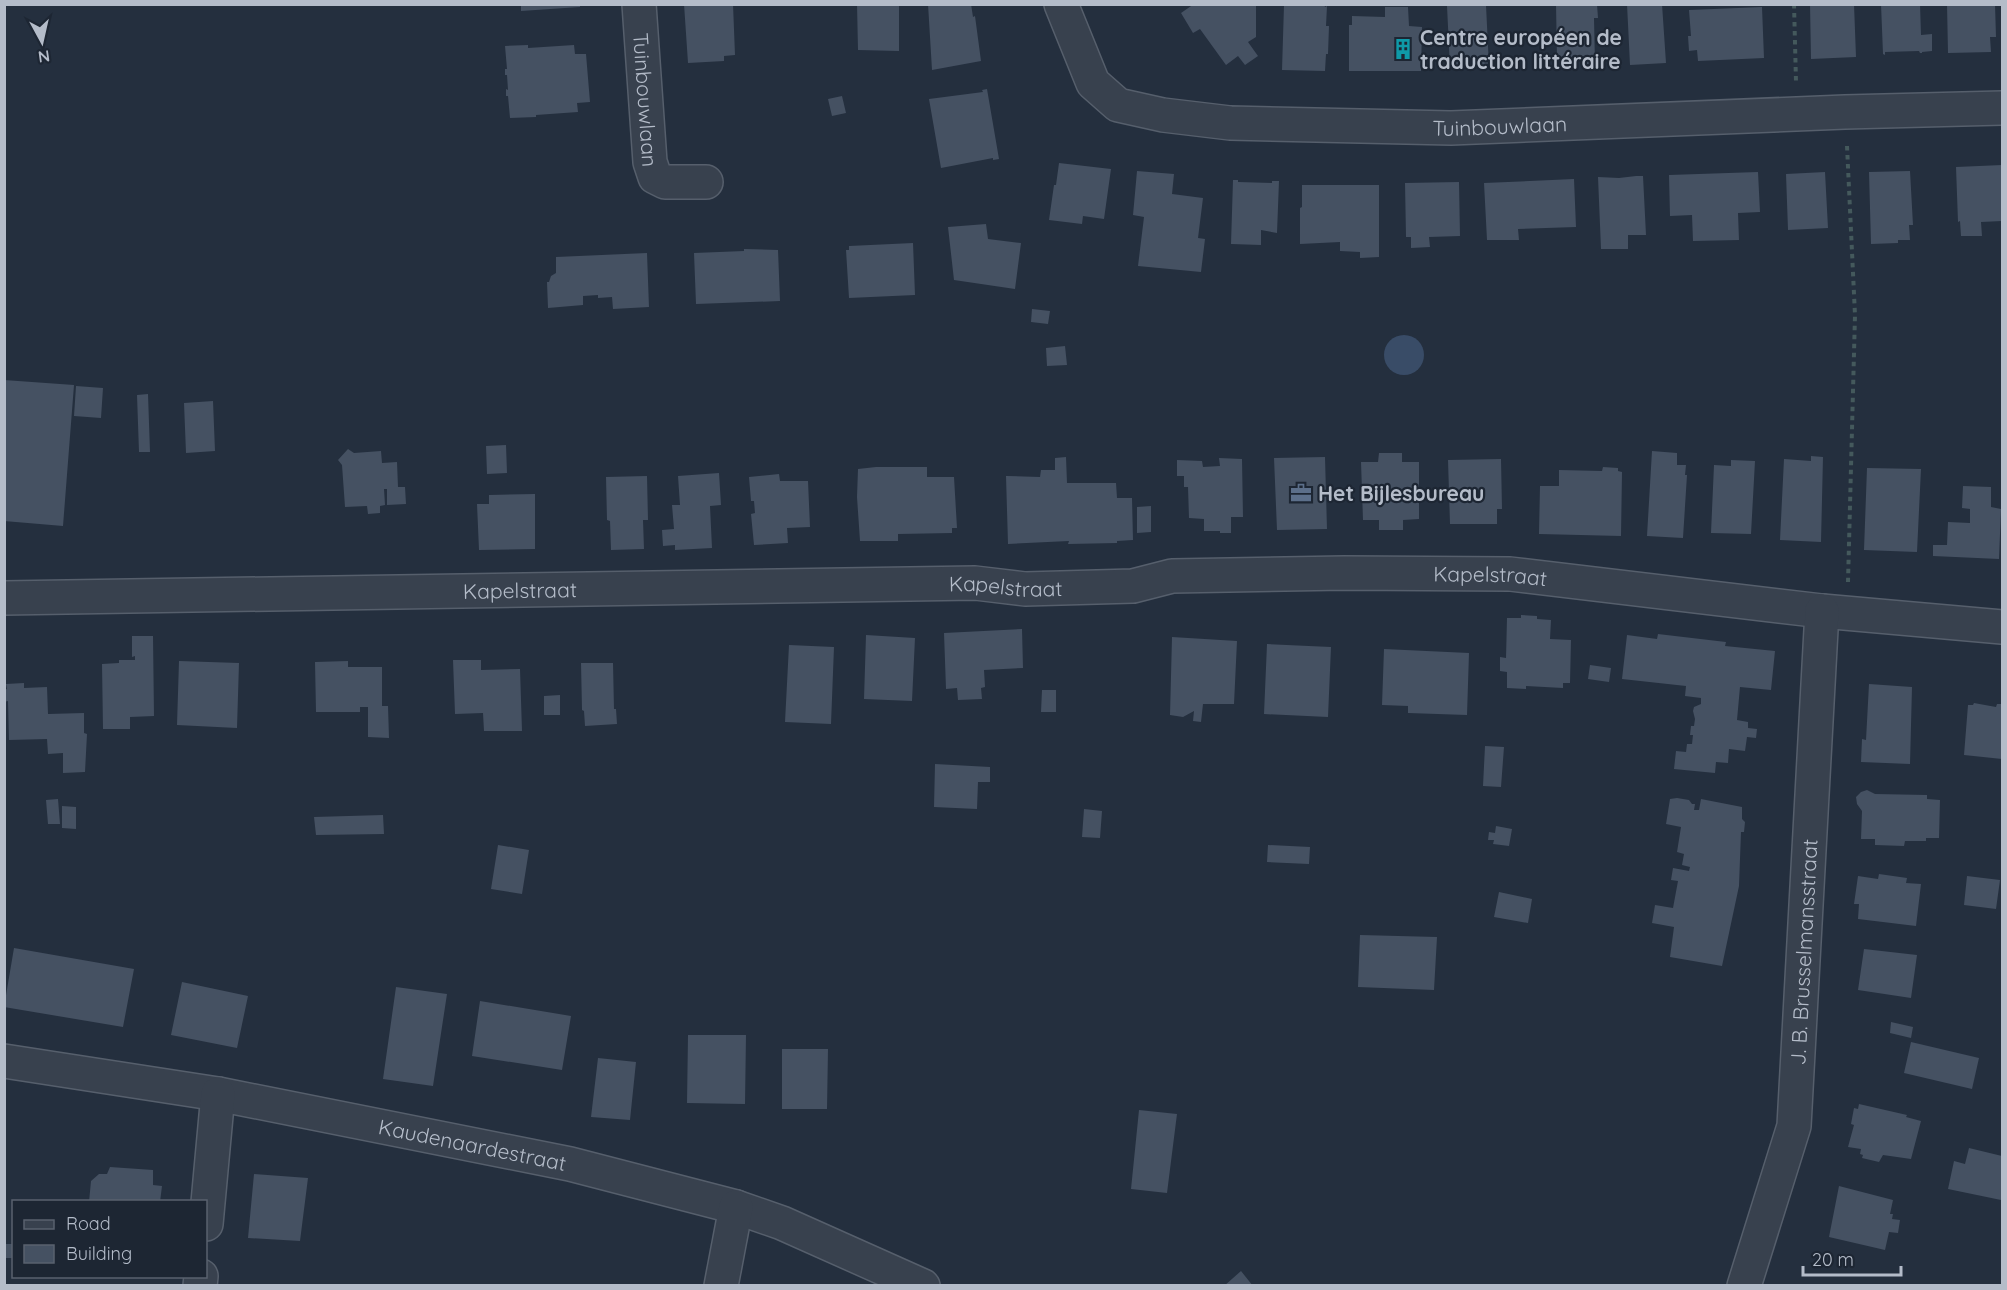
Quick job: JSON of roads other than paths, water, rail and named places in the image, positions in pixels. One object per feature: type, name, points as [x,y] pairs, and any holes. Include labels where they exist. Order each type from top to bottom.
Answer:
[{"type":"street","name":"Tuinbouwlaan","points":[[639,4],[650,162],[655,177],[665,182],[706,182]]},
{"type":"street","name":"Tuinbouwlaan","points":[[1061,4],[1093,83],[1118,105],[1163,115],[1230,123],[1451,128],[2002,108]]},
{"type":"street","name":"Kapelstraat","points":[[4,598],[975,583],[1025,589],[1133,586],[1172,576],[1344,573],[1510,574],[1834,612],[2002,627]]},
{"type":"street","name":"J. B. Brusselmansstraat","points":[[1744,1286],[1794,1126],[1834,612]]},
{"type":"street","name":"Kaudenaardestraat","points":[[4,1061],[218,1094],[570,1164],[736,1207],[782,1223],[923,1286]]},
{"type":"street","points":[[207,1213],[218,1094]]},
{"type":"street","points":[[721,1286],[736,1207]]},
{"type":"water","points":[[1404,335],[1412,336],[1418,341],[1423,347],[1423,363],[1418,369],[1412,374],[1404,375],[1396,374],[1390,369],[1385,363],[1384,355],[1385,347],[1390,341],[1396,336]]},
{"type":"place","name":"Centre européen de traduction littéraire","points":[[1403,49]]},
{"type":"place","name":"Het Bijlesbureau","points":[[1301,493]]}]
